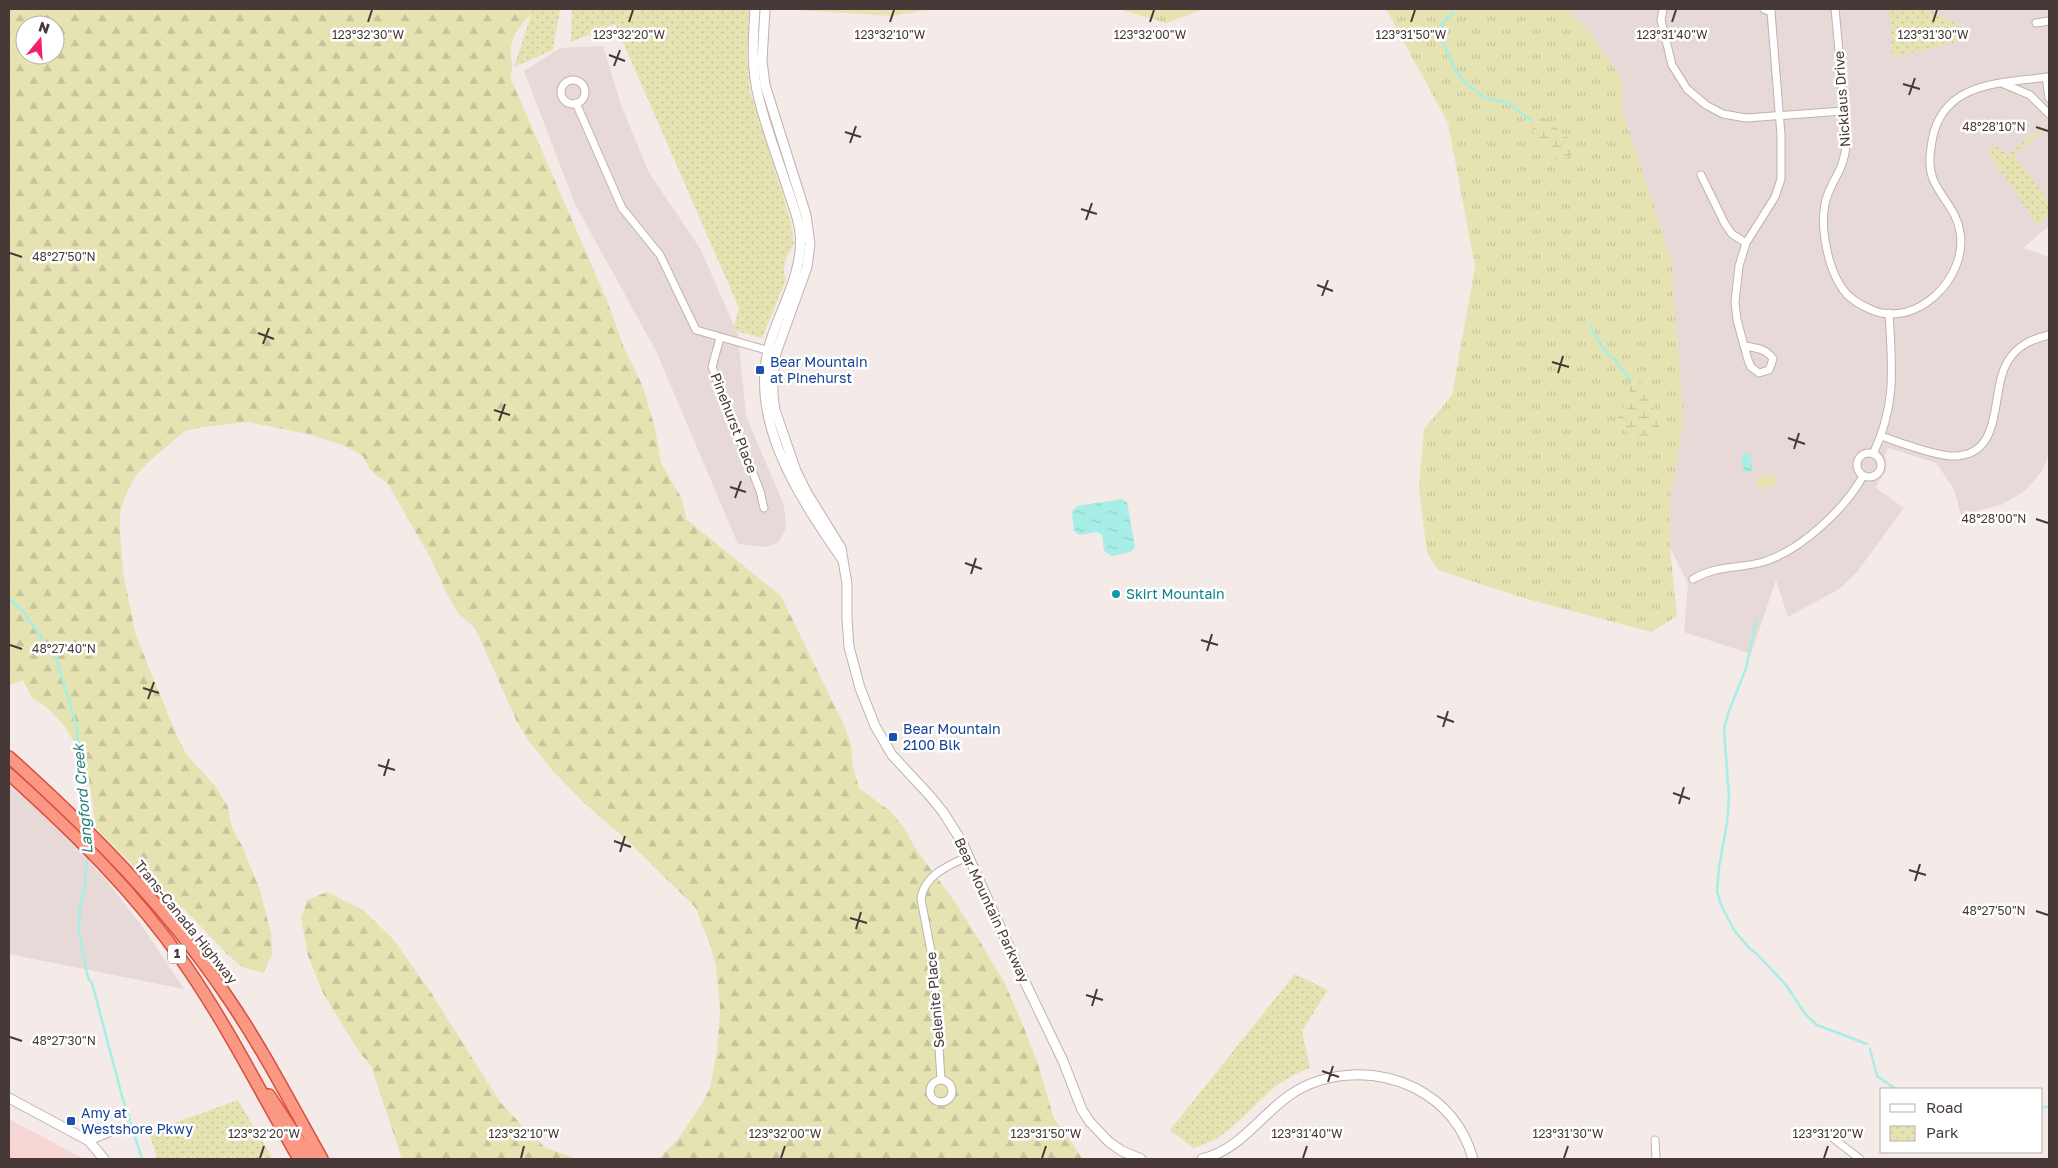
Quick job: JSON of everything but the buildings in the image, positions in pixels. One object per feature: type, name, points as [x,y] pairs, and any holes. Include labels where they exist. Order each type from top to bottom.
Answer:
[{"type":"highway","name":"Trans-Canada Highway","points":[[9,756],[99,843],[196,954],[226,994],[242,1020],[322,1159]]},
{"type":"highway","points":[[9,766],[46,801],[81,840]]},
{"type":"highway","name":"Trans-Canada Highway","points":[[9,774],[81,840],[124,887],[182,961],[205,995],[299,1159]]},
{"type":"highway","points":[[255,1082],[274,1101],[311,1159]]},
{"type":"street","name":"Bear Mountain Parkway","points":[[755,9],[753,49],[756,87],[797,217],[801,244],[796,269],[764,375],[764,399],[776,441],[802,497],[844,563],[847,584],[849,647],[860,688],[875,726],[892,755],[943,812],[969,856],[1024,980],[1063,1061],[1082,1110],[1094,1127],[1109,1142],[1122,1151],[1141,1159]]},
{"type":"street","name":"Bear Mountain Parkway","points":[[764,9],[762,62],[765,85],[806,215],[810,244],[807,267],[772,352]]},
{"type":"street","points":[[1662,9],[1661,20],[1672,65],[1687,89],[1706,105],[1723,114],[1746,118],[1844,111]]},
{"type":"street","name":"Nicklaus Drive","points":[[1836,9],[1844,111],[1845,156],[1841,170],[1825,203],[1823,221],[1826,244],[1834,272],[1842,288],[1851,298],[1876,312],[1889,314]]},
{"type":"street","points":[[1744,346],[1764,350],[1770,354],[1773,359],[1769,370],[1765,373],[1754,371],[1751,367],[1744,346],[1737,320],[1735,302],[1739,266],[1746,243],[1775,197],[1782,179],[1783,167],[1770,10]]},
{"type":"street","points":[[2036,23],[2049,21]]},
{"type":"street","points":[[1873,454],[1881,436],[1892,386],[1889,314],[1916,308],[1930,300],[1945,286],[1955,269],[1960,251],[1961,233],[1956,215],[1933,178],[1929,159],[1933,134],[1942,114],[1958,97],[1980,86],[2048,77],[2049,98]]},
{"type":"street","points":[[2001,83],[2022,90],[2030,95],[2049,114]]},
{"type":"street","points":[[576,103],[622,208],[660,255],[692,325],[701,333],[772,352]]},
{"type":"street","points":[[1701,175],[1732,234],[1746,243]]},
{"type":"street","points":[[1881,436],[1943,455],[1960,456],[1975,449],[1990,432],[2002,377],[2008,361],[2025,344],[2049,336]]},
{"type":"street","name":"Pinehurst Place","points":[[720,338],[712,367],[760,492],[764,508]]},
{"type":"street","points":[[1867,453],[1873,454],[1881,464],[1880,470],[1876,475],[1870,477],[1863,476],[1857,466],[1858,460],[1867,453]]},
{"type":"street","points":[[1693,580],[1704,573],[1762,562],[1786,551],[1812,533],[1840,508],[1863,476]]},
{"type":"street","name":"Selenite Place","points":[[941,1080],[934,962],[921,899],[922,891],[930,879],[945,867],[969,856]]},
{"type":"street","points":[[1202,1159],[1235,1144],[1281,1102],[1302,1088],[1329,1078],[1361,1074],[1394,1079],[1422,1091],[1458,1124],[1467,1140],[1473,1159]]},
{"type":"street","points":[[9,1098],[89,1141],[104,1159]]},
{"type":"street","points":[[89,1141],[121,1128]]},
{"type":"street","points":[[1834,1139],[1860,1159]]},
{"type":"street","points":[[1655,1140],[1656,1159]]},
{"type":"shaded area","points":[[1566,9],[2049,9],[2049,226],[2023,248],[2049,257],[2049,454],[2042,471],[2024,492],[2000,505],[1961,515],[1954,489],[1936,463],[1888,448],[1885,456],[1886,472],[1876,488],[1904,508],[1857,572],[1839,589],[1788,617],[1776,580],[1751,654],[1684,632],[1688,583],[1670,548],[1671,494],[1684,418],[1622,108],[1622,79]]},
{"type":"shaded area","points":[[603,46],[620,102],[648,171],[701,250],[738,335],[746,416],[784,505],[786,529],[778,543],[765,547],[738,544],[656,351],[575,204],[524,71],[560,48]]},
{"type":"shaded area","points":[[9,785],[38,810],[102,875],[144,929],[184,989],[9,954]]},
{"type":"shaded area","points":[[9,1119],[84,1159],[9,1159]]},
{"type":"green space","points":[[9,9],[539,9],[525,20],[515,35],[511,46],[512,68],[510,77],[608,303],[623,345],[643,387],[655,428],[661,463],[682,499],[686,519],[781,596],[844,725],[851,744],[853,766],[859,788],[891,812],[905,829],[915,848],[955,902],[979,940],[1004,982],[1020,1018],[1037,1061],[1054,1119],[1067,1134],[1082,1159],[658,1159],[678,1139],[701,1105],[710,1088],[717,1050],[720,1009],[716,967],[711,947],[695,907],[630,843],[583,802],[553,771],[528,740],[517,722],[475,628],[458,613],[431,559],[388,484],[370,470],[363,456],[345,446],[308,434],[248,422],[185,431],[137,474],[127,492],[120,512],[123,572],[136,636],[177,736],[187,755],[216,787],[228,807],[232,828],[242,846],[260,890],[271,933],[272,955],[263,973],[242,967],[227,954],[187,912],[138,871],[96,828],[89,780],[74,742],[64,726],[49,709],[32,698],[23,680],[9,685]]},
{"type":"green space","points":[[533,9],[560,9],[553,50],[514,67]]},
{"type":"green space","points":[[572,9],[749,9],[747,57],[750,91],[791,222],[794,245],[785,261],[786,279],[762,338],[733,330],[739,308],[615,24],[571,42]]},
{"type":"green space","points":[[781,9],[933,9],[893,16]]},
{"type":"green space","points":[[1118,9],[1204,9],[1166,23]]},
{"type":"green space","points":[[1386,9],[1566,9],[1588,29],[1622,79],[1622,109],[1671,259],[1684,418],[1671,494],[1670,548],[1677,616],[1651,632],[1527,599],[1438,570],[1427,553],[1419,488],[1424,429],[1452,395],[1475,267],[1448,123]]},
{"type":"green space","points":[[1889,9],[1929,9],[1960,25],[1955,43],[1893,57]]},
{"type":"green space","points":[[1539,114],[1577,147],[1571,156],[1556,160],[1535,139],[1531,123],[1535,116]]},
{"type":"green space","points":[[2043,125],[2045,129],[2014,156],[2049,201],[2049,211],[2038,226],[1989,154],[1994,145],[2009,154]]},
{"type":"green space","points":[[1631,380],[1642,383],[1649,391],[1660,432],[1655,437],[1630,433],[1620,427],[1618,423],[1618,417],[1629,400]]},
{"type":"green space","points":[[1774,474],[1777,485],[1758,489],[1756,478]]},
{"type":"green space","points":[[327,892],[363,910],[393,939],[430,991],[500,1102],[546,1148],[577,1159],[402,1159],[371,1066],[360,1053],[324,995],[308,956],[301,918],[307,900]]},
{"type":"green space","points":[[1295,974],[1328,990],[1302,1031],[1310,1068],[1277,1086],[1225,1133],[1193,1148],[1170,1130]]},
{"type":"green space","points":[[238,1100],[273,1159],[157,1159],[149,1132]]},
{"type":"water","points":[[1747,452],[1748,455],[1750,454],[1753,471],[1744,472],[1741,456]]},
{"type":"water","points":[[1122,499],[1127,502],[1135,547],[1131,552],[1112,556],[1104,551],[1102,535],[1097,532],[1079,535],[1074,531],[1072,512],[1077,506]]},
{"type":"waterway","points":[[1453,9],[1451,15],[1442,24],[1439,34],[1455,69],[1463,81],[1485,98],[1508,103],[1532,121]]},
{"type":"waterway","points":[[1590,325],[1597,340],[1631,380]]},
{"type":"waterway","name":"Langford Creek","points":[[9,598],[25,614],[57,661],[77,728],[86,824]]},
{"type":"waterway","points":[[1756,622],[1746,668],[1724,729],[1729,798],[1717,892],[1722,907],[1734,930],[1786,985],[1805,1014],[1817,1025],[1867,1044]]},
{"type":"waterway","name":"Langford Creek","points":[[89,854],[80,907],[79,932],[88,978],[92,983],[122,1096],[142,1159]]},
{"type":"waterway","points":[[1870,1049],[1877,1076],[1895,1088]]},
{"type":"waterway","points":[[2043,1107],[2049,1107]]},
{"type":"place","name":"Bear Mountain at Pinehurst","points":[[760,370]]},
{"type":"place","name":"Skirt Mountain","points":[[1116,594]]},
{"type":"place","name":"Bear Mountain 2100 Blk","points":[[893,737]]},
{"type":"place","name":"Amy at Westshore Pkwy","points":[[71,1121]]}]
